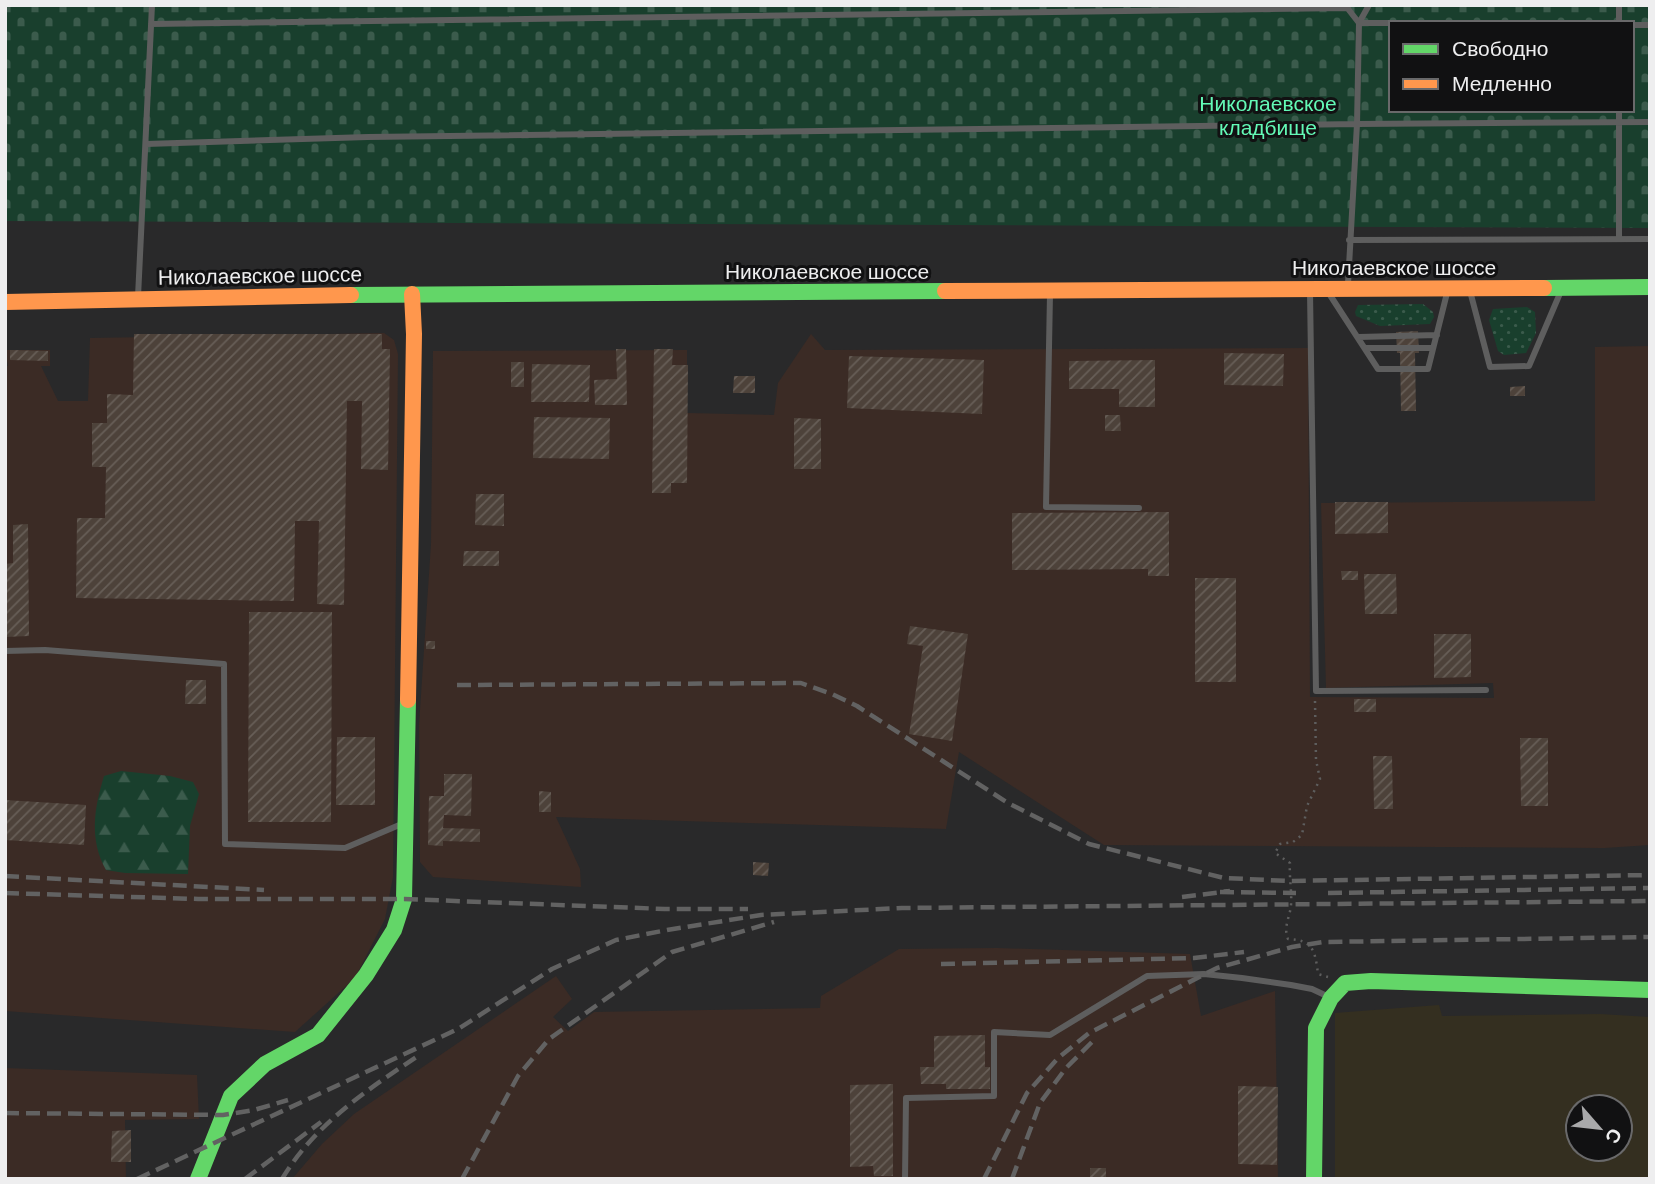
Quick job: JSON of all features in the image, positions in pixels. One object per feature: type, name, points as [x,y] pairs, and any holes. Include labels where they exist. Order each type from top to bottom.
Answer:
[{"type":"main road","name":"Николаевское шоссе","points":[[5,302],[412,294],[1650,287]]},
{"type":"main road","points":[[198,1179],[231,1096],[265,1064],[317,1035],[366,975],[394,930],[404,899],[414,334],[412,294]]},
{"type":"main road","points":[[1314,1179],[1316,1028],[1331,998],[1345,983],[1371,981],[1650,990]]},
{"type":"lane","points":[[138,299],[152,5]]},
{"type":"lane","points":[[1347,290],[1357,124],[1359,23],[1370,5]]},
{"type":"lane","points":[[151,24],[1346,7],[1359,23]]},
{"type":"lane","points":[[1359,23],[1389,23]]},
{"type":"lane","points":[[1619,112],[1619,239]]},
{"type":"lane","points":[[145,144],[368,137],[1650,122]]},
{"type":"lane","points":[[1349,240],[1650,239]]},
{"type":"lane","points":[[1469,289],[1490,367],[1529,366],[1562,288]]},
{"type":"lane","points":[[1318,290],[1359,337],[1378,369],[1428,369],[1449,289]]},
{"type":"lane","points":[[1318,290],[1316,691],[1486,690]]},
{"type":"lane","points":[[1051,292],[1046,507],[1139,508]]},
{"type":"lane","points":[[1359,337],[1437,335]]},
{"type":"lane","points":[[1365,348],[1433,348]]},
{"type":"lane","points":[[5,650],[45,650],[224,664],[225,844],[345,848],[406,822]]},
{"type":"lane","points":[[905,1179],[906,1098],[994,1096],[994,1032],[1050,1035],[1147,976],[1204,974],[1242,978],[1312,989],[1331,998]]},
{"type":"path","points":[[1316,691],[1314,722],[1320,779],[1307,806],[1302,835],[1293,842],[1280,844],[1275,853],[1290,863],[1292,903],[1285,932],[1288,939],[1304,940],[1309,944],[1316,960],[1318,974],[1345,983]]},
{"type":"shaded area","points":[[384,333],[394,340],[398,354],[393,877],[385,919],[355,978],[295,1032],[5,1011],[5,366],[8,366],[5,350],[50,350],[50,366],[41,366],[58,401],[88,401],[90,338]]},
{"type":"shaded area","points":[[811,334],[825,350],[1308,348],[1310,697],[1494,698],[1493,683],[1326,688],[1321,503],[1595,501],[1595,347],[1650,346],[1650,845],[1604,848],[1104,845],[959,752],[946,829],[556,817],[580,869],[581,887],[433,877],[420,862],[419,725],[431,544],[433,351],[687,350],[687,413],[774,415],[778,383]]},
{"type":"shaded area","points":[[997,948],[1190,954],[1201,1016],[1275,991],[1278,1179],[292,1179],[322,1144],[354,1114],[556,976],[572,999],[553,1017],[568,1031],[594,1012],[820,1008],[821,996],[899,949]]},
{"type":"shaded area","points":[[1439,1005],[1442,1016],[1600,1014],[1650,1017],[1650,1179],[1335,1179],[1335,1013]]},
{"type":"shaded area","points":[[5,1068],[197,1075],[199,1119],[125,1120],[126,1179],[5,1179]]},
{"type":"green space","name":"Николаевское кладбище","points":[[5,5],[1650,5],[1650,228],[5,221]]},
{"type":"green space","points":[[1423,304],[1433,312],[1434,317],[1430,324],[1380,326],[1356,316],[1355,312],[1358,305]]},
{"type":"green space","points":[[1527,307],[1535,312],[1536,333],[1526,353],[1504,355],[1498,351],[1489,320],[1493,309]]},
{"type":"green space","points":[[121,771],[170,776],[193,782],[199,794],[190,826],[188,874],[106,870],[97,847],[96,812],[104,776]]},
{"type":"building","points":[[1418,331],[1419,353],[1415,353],[1416,411],[1401,411],[1400,353],[1397,353],[1396,332]]},
{"type":"building","points":[[134,334],[382,334],[382,349],[390,349],[388,470],[361,469],[362,401],[347,401],[344,605],[317,604],[319,521],[295,521],[294,601],[76,598],[77,518],[105,518],[106,467],[92,467],[92,423],[107,423],[107,394],[133,395]]},
{"type":"building","points":[[616,349],[626,349],[627,405],[595,405],[594,380],[617,379]]},
{"type":"building","points":[[654,349],[673,349],[672,365],[688,365],[687,483],[671,483],[671,493],[652,493]]},
{"type":"building","points":[[10,350],[48,351],[48,361],[10,360]]},
{"type":"building","points":[[1224,353],[1284,354],[1283,386],[1224,385]]},
{"type":"building","points":[[849,356],[984,360],[982,414],[847,408]]},
{"type":"building","points":[[1155,360],[1155,407],[1119,407],[1119,389],[1069,389],[1069,361]]},
{"type":"building","points":[[511,362],[524,362],[524,387],[511,387]]},
{"type":"building","points":[[532,364],[590,365],[589,402],[531,402]]},
{"type":"building","points":[[734,376],[755,376],[755,393],[733,393]]},
{"type":"building","points":[[1525,386],[1525,396],[1510,396],[1510,387]]},
{"type":"building","points":[[1105,415],[1120,415],[1121,431],[1105,431]]},
{"type":"building","points":[[534,417],[610,418],[609,459],[533,458]]},
{"type":"building","points":[[794,418],[821,419],[821,469],[794,469]]},
{"type":"building","points":[[476,494],[504,494],[504,526],[475,525]]},
{"type":"building","points":[[1335,502],[1388,502],[1388,533],[1335,534]]},
{"type":"building","points":[[1169,512],[1169,576],[1148,576],[1148,569],[1012,570],[1012,513]]},
{"type":"building","points":[[28,524],[29,636],[5,637],[5,564],[13,563],[13,525]]},
{"type":"building","points":[[464,551],[499,551],[499,566],[463,566]]},
{"type":"building","points":[[1341,571],[1358,571],[1358,580],[1342,580]]},
{"type":"building","points":[[1364,574],[1396,574],[1397,614],[1365,614]]},
{"type":"building","points":[[1195,578],[1236,578],[1236,682],[1195,682]]},
{"type":"building","points":[[249,612],[332,612],[331,822],[248,822]]},
{"type":"building","points":[[910,626],[968,634],[952,741],[909,734],[923,646],[907,644]]},
{"type":"building","points":[[1434,634],[1471,634],[1471,677],[1434,678]]},
{"type":"building","points":[[426,641],[435,641],[435,649],[426,649]]},
{"type":"building","points":[[186,680],[206,680],[206,704],[185,704]]},
{"type":"building","points":[[1354,699],[1376,699],[1376,712],[1354,712]]},
{"type":"building","points":[[337,737],[375,737],[375,805],[336,805]]},
{"type":"building","points":[[1520,738],[1548,738],[1548,806],[1521,806]]},
{"type":"building","points":[[1373,756],[1392,756],[1393,809],[1374,809]]},
{"type":"building","points":[[444,774],[472,774],[471,816],[444,815],[443,828],[480,829],[480,842],[443,841],[443,846],[428,845],[429,796],[444,796]]},
{"type":"building","points":[[539,791],[551,792],[551,812],[539,812]]},
{"type":"building","points":[[5,800],[86,805],[84,845],[5,840]]},
{"type":"building","points":[[753,862],[769,863],[768,876],[753,875]]},
{"type":"building","points":[[985,1035],[985,1067],[990,1067],[990,1089],[946,1089],[946,1084],[921,1084],[920,1067],[934,1067],[934,1036]]},
{"type":"building","points":[[893,1084],[893,1176],[874,1176],[873,1166],[850,1167],[850,1085]]},
{"type":"building","points":[[1238,1086],[1278,1087],[1277,1165],[1238,1164]]},
{"type":"building","points":[[131,1130],[131,1162],[111,1162],[112,1131]]},
{"type":"building","points":[[1090,1168],[1106,1168],[1106,1179],[1090,1179]]},
{"type":"railway","points":[[457,685],[801,683],[857,706],[1008,803],[1089,844],[1224,878],[1289,881],[1650,875]]},
{"type":"railway","points":[[5,876],[264,890]]},
{"type":"railway","points":[[1328,893],[1650,888]]},
{"type":"railway","points":[[1182,897],[1230,891]]},
{"type":"railway","points":[[1220,892],[1296,893]]},
{"type":"railway","points":[[5,893],[198,899],[404,899],[665,909],[748,909]]},
{"type":"railway","points":[[137,1179],[458,1029],[552,969],[616,940],[667,930],[761,915],[902,908],[1650,901]]},
{"type":"railway","points":[[462,1179],[518,1076],[549,1039],[672,952],[774,922]]},
{"type":"railway","points":[[984,1179],[1027,1093],[1058,1058],[1089,1033],[1217,968],[1292,947],[1323,942],[1650,937]]},
{"type":"railway","points":[[941,964],[1194,958],[1244,952]]},
{"type":"railway","points":[[1012,1179],[1040,1103],[1066,1068],[1092,1042]]},
{"type":"railway","points":[[282,1179],[326,1125],[361,1095],[418,1056]]},
{"type":"railway","points":[[5,1113],[223,1115],[288,1100]]},
{"type":"railway","points":[[245,1179],[321,1122]]},
{"type":"traffic: fast","points":[[1544,288],[1650,287]]},
{"type":"traffic: fast","points":[[351,295],[945,291]]},
{"type":"traffic: fast","points":[[198,1179],[231,1096],[265,1064],[318,1035],[366,975],[394,930],[404,899],[408,700]]},
{"type":"traffic: fast","points":[[1314,1179],[1316,1028],[1331,998],[1345,983],[1371,981],[1650,990]]},
{"type":"traffic: slow","points":[[945,291],[1544,288]]},
{"type":"traffic: slow","points":[[408,700],[414,334],[412,294]]},
{"type":"traffic: slow","points":[[5,302],[351,295]]}]
